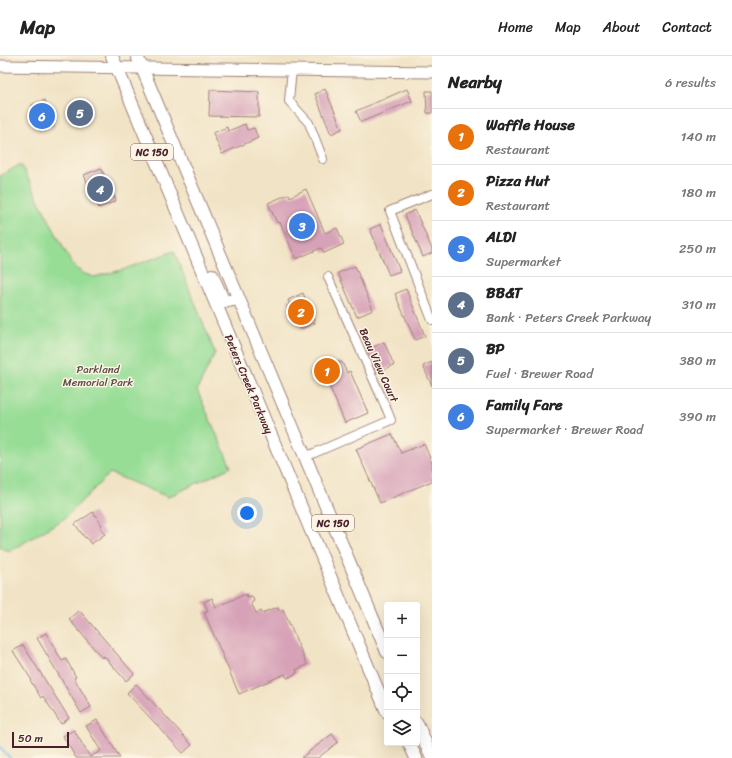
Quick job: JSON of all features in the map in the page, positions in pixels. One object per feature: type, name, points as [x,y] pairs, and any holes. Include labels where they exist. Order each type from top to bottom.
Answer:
[{"type":"main road","name":"Peters Creek Parkway","points":[[112,56],[383,695],[387,710]]},
{"type":"main road","name":"Peters Creek Parkway","points":[[136,56],[384,645]]},
{"type":"main road","points":[[167,187],[206,262],[224,302],[238,298]]},
{"type":"main road","points":[[420,730],[432,758]]},
{"type":"main road","points":[[402,746],[407,758]]},
{"type":"main road","points":[[410,746],[416,758]]},
{"type":"street","points":[[0,66],[432,72]]},
{"type":"street","points":[[292,70],[289,101],[309,123],[324,159]]},
{"type":"street","points":[[432,194],[390,211],[432,320]]},
{"type":"street","name":"Beau View Court","points":[[305,457],[391,420],[328,277]]},
{"type":"green space","name":"Parkland Memorial Park","points":[[21,164],[72,264],[82,273],[94,277],[122,270],[174,251],[215,353],[197,390],[231,467],[168,497],[110,473],[65,518],[10,551],[0,548],[0,176]]},
{"type":"building","points":[[325,89],[342,129],[331,134],[315,94]]},
{"type":"building","points":[[407,89],[412,101],[361,122],[356,111]]},
{"type":"building","points":[[210,90],[259,92],[259,117],[209,116]]},
{"type":"building","points":[[426,91],[432,91],[432,113],[427,113]]},
{"type":"building","points":[[45,100],[54,126],[40,131],[32,105]]},
{"type":"building","points":[[245,124],[247,130],[254,128],[258,138],[222,154],[213,133],[227,127],[228,131]]},
{"type":"building","points":[[101,168],[116,201],[99,208],[84,175]]},
{"type":"building","points":[[306,189],[325,233],[337,228],[344,244],[324,253],[321,248],[296,259],[280,222],[277,223],[268,203],[289,194],[290,197]]},
{"type":"building","points":[[415,210],[432,249],[432,253],[423,257],[405,215]]},
{"type":"building","points":[[381,224],[400,271],[389,275],[370,229]]},
{"type":"building","points":[[355,266],[373,310],[357,317],[338,273]]},
{"type":"building","points":[[406,289],[425,336],[415,340],[395,294]]},
{"type":"building","points":[[303,293],[315,323],[301,329],[288,300]]},
{"type":"building","points":[[384,342],[394,365],[377,373],[367,350]]},
{"type":"building","points":[[339,361],[340,363],[342,362],[347,373],[350,371],[368,413],[345,423],[325,376],[316,380],[313,372]]},
{"type":"building","points":[[432,362],[432,386],[423,366]]},
{"type":"building","points":[[392,434],[401,453],[424,444],[432,463],[432,481],[380,503],[356,449]]},
{"type":"building","points":[[93,512],[102,525],[100,527],[105,534],[91,544],[75,524]]},
{"type":"building","points":[[246,594],[247,597],[252,596],[254,601],[251,603],[256,613],[261,611],[262,613],[278,607],[280,611],[283,609],[307,665],[296,670],[297,673],[287,678],[285,674],[239,694],[204,612],[208,611],[204,602],[212,598],[216,607]]},
{"type":"building","points":[[79,610],[134,674],[126,681],[104,656],[102,658],[69,619]]},
{"type":"building","points":[[46,633],[62,661],[66,659],[76,677],[74,678],[91,707],[81,713],[37,638]]},
{"type":"building","points":[[23,645],[69,718],[61,724],[43,696],[41,698],[13,651]]},
{"type":"building","points":[[136,684],[192,745],[183,753],[127,693]]},
{"type":"building","points":[[97,720],[120,758],[76,758],[63,736],[74,730],[90,757],[101,751],[86,726]]},
{"type":"building","points":[[332,734],[338,742],[318,758],[301,758]]},
{"type":"waterway","points":[[0,747],[10,758]]},
{"type":"place","name":"BP","points":[[80,113]]},
{"type":"place","name":"Family Fare","points":[[42,116]]},
{"type":"place","name":"BB&T","points":[[100,189]]},
{"type":"place","name":"ALDI","points":[[302,226]]},
{"type":"place","name":"Pizza Hut","points":[[301,312]]},
{"type":"place","name":"Waffle House","points":[[327,371]]}]
